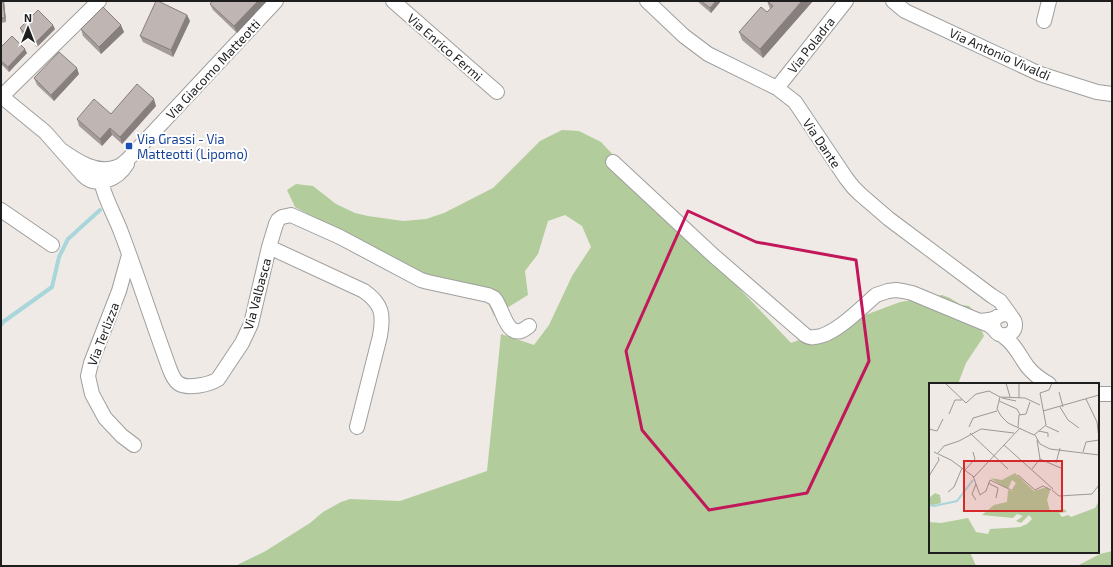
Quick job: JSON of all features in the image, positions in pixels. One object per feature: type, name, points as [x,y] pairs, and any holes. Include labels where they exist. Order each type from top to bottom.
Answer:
[{"type":"street","points":[[98,1],[1,96],[38,125],[61,150],[100,175]]},
{"type":"street","name":"Via Giacomo Matteotti","points":[[100,175],[122,164],[132,155],[276,1]]},
{"type":"street","name":"Via Enrico Fermi","points":[[393,1],[497,92]]},
{"type":"street","name":"Via Dante","points":[[647,1],[684,36],[708,54],[777,88],[795,102],[853,187],[889,219],[1000,301],[1013,322]]},
{"type":"street","name":"Via Poladra","points":[[777,88],[846,1]]},
{"type":"street","name":"Via Antonio Vivaldi","points":[[893,1],[905,11],[1040,74],[1097,92],[1112,94]]},
{"type":"street","points":[[1044,22],[1049,1]]},
{"type":"street","points":[[613,162],[714,256],[805,335],[814,338],[822,336],[843,324],[876,295],[896,290],[912,294],[989,325],[998,325],[1011,334],[1013,322]]},
{"type":"street","name":"Via Valbasca","points":[[100,175],[172,374],[177,383],[187,386],[208,384],[218,379],[242,343],[251,324],[269,247],[278,220],[282,217],[291,215],[340,237],[422,280],[493,297],[507,325],[513,330],[518,332],[523,331],[529,326]]},
{"type":"street","points":[[1,210],[52,245]]},
{"type":"street","points":[[269,247],[364,291],[372,297],[379,306],[382,314],[381,330],[357,427]]},
{"type":"street","name":"Via Terlizza","points":[[129,255],[119,291],[91,363],[88,376],[92,394],[105,418],[122,436],[134,445]]},
{"type":"street","points":[[992,296],[996,304],[998,325],[1011,341],[1027,366],[1037,377],[1047,383]]},
{"type":"street","points":[[998,325],[1004,314],[1013,322],[1020,354]]},
{"type":"street","points":[[1099,394],[1112,394]]},
{"type":"highlighted area","points":[[688,211],[756,242],[856,260],[869,361],[807,493],[709,510],[642,430],[626,351]]},
{"type":"green space","points":[[562,130],[579,131],[601,142],[791,343],[900,302],[942,295],[961,305],[969,306],[973,310],[984,336],[966,363],[958,383],[929,383],[929,553],[970,553],[976,566],[235,566],[264,552],[310,523],[323,512],[341,502],[350,499],[400,501],[487,471],[501,334],[534,345],[549,325],[572,276],[591,247],[582,226],[565,215],[548,221],[538,254],[525,271],[528,295],[494,316],[483,292],[431,281],[327,226],[295,207],[287,190],[296,184],[313,186],[336,204],[355,213],[403,221],[426,219],[444,213],[493,188],[540,141]]},
{"type":"green space","points":[[1112,551],[1112,566],[1077,566],[1100,554]]},
{"type":"building","points":[[1,1],[3,1],[5,18],[1,18]]},
{"type":"building","points":[[156,1],[187,15],[171,50],[140,36]]},
{"type":"building","points":[[212,1],[258,1],[234,26],[210,4]]},
{"type":"building","points":[[701,1],[716,1],[710,8]]},
{"type":"building","points":[[767,1],[802,1],[760,49],[739,32],[761,7],[767,12],[773,6]]},
{"type":"building","points":[[103,7],[121,25],[99,47],[81,29]]},
{"type":"building","points":[[38,10],[53,25],[35,43],[20,28]]},
{"type":"building","points":[[12,36],[25,49],[8,67],[1,61],[1,47]]},
{"type":"building","points":[[59,52],[77,68],[51,95],[34,78]]},
{"type":"building","points":[[137,84],[154,99],[120,137],[110,128],[100,139],[77,119],[94,99],[111,114]]},
{"type":"waterway","points":[[1,325],[3,322],[52,287],[59,257],[68,239],[100,210]]},
{"type":"place","name":"Via Grassi - Via Matteotti (Lipomo)","points":[[129,146]]}]
